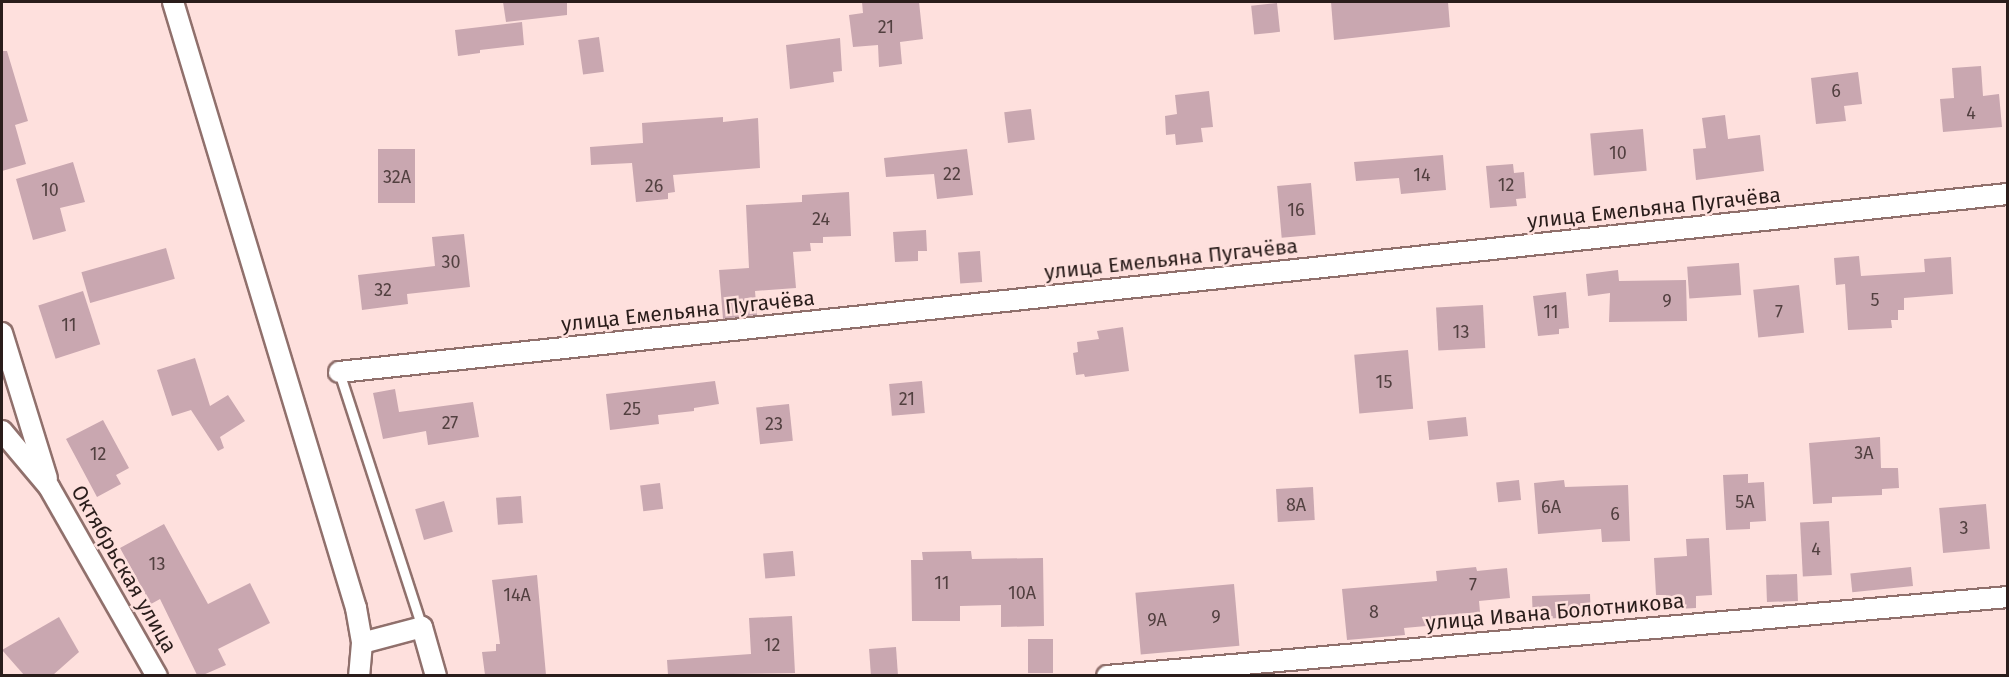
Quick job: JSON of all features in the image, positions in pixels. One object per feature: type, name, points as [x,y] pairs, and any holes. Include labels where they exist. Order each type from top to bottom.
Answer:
[{"type":"street","points":[[173,2],[353,597],[362,644],[359,675]]},
{"type":"street","name":"улица Емельяна Пугачёва","points":[[339,372],[2007,194]]},
{"type":"street","name":"Октябрьская улица","points":[[2,333],[49,487]]},
{"type":"street","name":"Октябрьская улица","points":[[2,431],[49,487],[157,675]]},
{"type":"street","name":"улица Ивана Болотникова","points":[[1107,675],[2007,597]]},
{"type":"street","points":[[362,644],[422,627],[436,675]]},
{"type":"lane","points":[[339,372],[422,627]]},
{"type":"building","points":[[503,2],[567,2],[567,15],[506,22]]},
{"type":"building","points":[[862,2],[919,2],[923,39],[900,42],[902,64],[879,67],[878,45],[853,47],[849,15],[863,13]]},
{"type":"building","points":[[1331,2],[1448,2],[1450,27],[1334,40]]},
{"type":"building","points":[[1277,3],[1280,32],[1254,35],[1251,6]]},
{"type":"building","points":[[522,22],[524,45],[480,50],[480,53],[458,56],[455,30]]},
{"type":"building","points":[[599,37],[604,72],[583,75],[578,40]]},
{"type":"building","points":[[840,38],[842,71],[833,72],[834,82],[790,89],[786,45]]},
{"type":"building","points":[[2,51],[7,51],[28,121],[15,125],[26,164],[2,171]]},
{"type":"building","points":[[1981,66],[1983,96],[1999,94],[2002,127],[1943,132],[1940,99],[1954,98],[1952,68]]},
{"type":"building","points":[[1858,72],[1862,104],[1844,106],[1846,121],[1816,124],[1811,78]]},
{"type":"building","points":[[1209,91],[1213,127],[1201,128],[1203,142],[1176,145],[1175,134],[1166,135],[1165,116],[1177,114],[1175,95]]},
{"type":"building","points":[[1031,109],[1035,140],[1008,143],[1004,112]]},
{"type":"building","points":[[1725,115],[1728,139],[1760,135],[1764,171],[1696,180],[1693,149],[1706,148],[1702,118]]},
{"type":"building","points":[[723,117],[723,122],[758,118],[760,168],[673,175],[675,192],[668,193],[668,199],[636,202],[632,163],[591,165],[590,147],[643,143],[642,123]]},
{"type":"building","points":[[1643,129],[1647,171],[1594,175],[1590,134]]},
{"type":"building","points":[[378,149],[415,149],[415,203],[378,203]]},
{"type":"building","points":[[967,149],[973,195],[937,199],[934,174],[886,177],[884,158]]},
{"type":"building","points":[[1443,155],[1446,190],[1401,194],[1399,178],[1356,181],[1354,162]]},
{"type":"building","points":[[73,162],[85,202],[60,208],[66,231],[33,240],[16,179]]},
{"type":"building","points":[[1513,164],[1514,173],[1524,172],[1526,198],[1516,199],[1517,206],[1490,208],[1486,166]]},
{"type":"building","points":[[1311,183],[1316,235],[1282,238],[1277,186]]},
{"type":"building","points":[[849,192],[851,236],[823,237],[823,243],[810,243],[811,251],[793,252],[796,288],[755,291],[757,315],[723,319],[719,270],[749,268],[746,205],[802,202],[802,195]]},
{"type":"building","points":[[926,230],[927,251],[918,251],[918,261],[895,262],[893,232]]},
{"type":"building","points":[[464,234],[470,287],[407,294],[408,304],[362,310],[358,275],[435,266],[432,237]]},
{"type":"building","points":[[166,248],[175,279],[90,303],[81,272]]},
{"type":"building","points":[[980,251],[982,282],[960,283],[958,253]]},
{"type":"building","points":[[1859,256],[1861,276],[1925,272],[1924,259],[1951,257],[1953,294],[1904,298],[1904,310],[1898,310],[1898,320],[1891,320],[1892,328],[1848,330],[1845,284],[1836,285],[1834,258]]},
{"type":"building","points":[[1739,263],[1741,295],[1689,299],[1687,267]]},
{"type":"building","points":[[1618,270],[1619,281],[1686,280],[1687,321],[1609,322],[1610,293],[1588,296],[1586,274]]},
{"type":"building","points":[[1799,285],[1804,333],[1758,338],[1753,290]]},
{"type":"building","points":[[83,291],[100,344],[56,359],[38,306]]},
{"type":"building","points":[[1566,292],[1569,328],[1559,329],[1559,334],[1538,336],[1533,296]]},
{"type":"building","points":[[1483,305],[1485,348],[1438,350],[1436,307]]},
{"type":"building","points":[[1123,327],[1129,371],[1085,377],[1084,374],[1076,375],[1073,353],[1078,352],[1077,342],[1099,339],[1097,331]]},
{"type":"building","points":[[1408,350],[1413,409],[1359,413],[1354,355]]},
{"type":"building","points":[[195,358],[210,406],[228,395],[245,421],[220,437],[224,448],[218,451],[191,410],[172,416],[157,370]]},
{"type":"building","points":[[715,381],[719,404],[694,408],[694,411],[658,415],[659,424],[610,430],[606,394]]},
{"type":"building","points":[[922,381],[925,413],[892,416],[889,384]]},
{"type":"building","points":[[395,389],[399,412],[473,402],[479,437],[428,445],[426,431],[383,439],[373,393]]},
{"type":"building","points":[[789,404],[793,441],[760,444],[756,407]]},
{"type":"building","points":[[1466,417],[1468,436],[1429,440],[1427,421]]},
{"type":"building","points":[[103,420],[129,468],[116,475],[121,484],[97,497],[66,439]]},
{"type":"building","points":[[1880,437],[1881,468],[1898,468],[1899,488],[1882,489],[1882,495],[1832,497],[1832,503],[1813,504],[1809,443]]},
{"type":"building","points":[[1748,474],[1748,483],[1764,482],[1766,521],[1750,522],[1750,529],[1726,530],[1723,475]]},
{"type":"building","points":[[1519,480],[1521,500],[1498,502],[1496,482]]},
{"type":"building","points":[[1564,480],[1565,487],[1628,485],[1630,541],[1602,542],[1601,529],[1538,534],[1534,483]]},
{"type":"building","points":[[660,483],[663,509],[643,511],[640,485]]},
{"type":"building","points":[[1313,487],[1315,520],[1278,522],[1276,489]]},
{"type":"building","points":[[521,496],[523,523],[498,525],[496,498]]},
{"type":"building","points":[[444,501],[453,532],[424,540],[415,509]]},
{"type":"building","points":[[1986,504],[1990,549],[1943,553],[1939,508]]},
{"type":"building","points":[[1829,521],[1832,575],[1803,576],[1800,523]]},
{"type":"building","points":[[164,524],[208,604],[250,583],[270,623],[218,649],[226,665],[203,675],[197,675],[160,599],[151,604],[120,548]]},
{"type":"building","points":[[1709,538],[1712,595],[1696,596],[1696,608],[1677,609],[1676,601],[1666,602],[1666,595],[1656,595],[1654,558],[1687,556],[1686,539]]},
{"type":"building","points":[[793,551],[795,576],[765,579],[763,554]]},
{"type":"building","points":[[971,551],[972,559],[1043,558],[1044,626],[1001,627],[1001,605],[960,606],[960,621],[912,621],[911,560],[923,560],[922,552]]},
{"type":"building","points":[[1476,567],[1477,571],[1507,568],[1510,598],[1479,601],[1480,612],[1460,614],[1460,623],[1404,628],[1405,635],[1347,640],[1342,589],[1437,581],[1436,571]]},
{"type":"building","points":[[1911,567],[1913,586],[1852,592],[1850,573]]},
{"type":"building","points":[[1797,574],[1798,601],[1767,602],[1766,575]]},
{"type":"building","points":[[537,575],[546,675],[485,675],[482,652],[496,651],[496,644],[500,644],[492,580]]},
{"type":"building","points":[[1234,584],[1239,646],[1141,654],[1135,593]]},
{"type":"building","points":[[1590,594],[1591,617],[1533,619],[1532,596]]},
{"type":"building","points":[[792,616],[795,673],[668,675],[667,660],[751,654],[749,618]]},
{"type":"building","points":[[59,617],[79,652],[53,675],[24,675],[2,650]]},
{"type":"building","points":[[1028,639],[1053,639],[1053,673],[1028,673]]},
{"type":"building","points":[[896,647],[898,675],[871,676],[869,649]]}]
